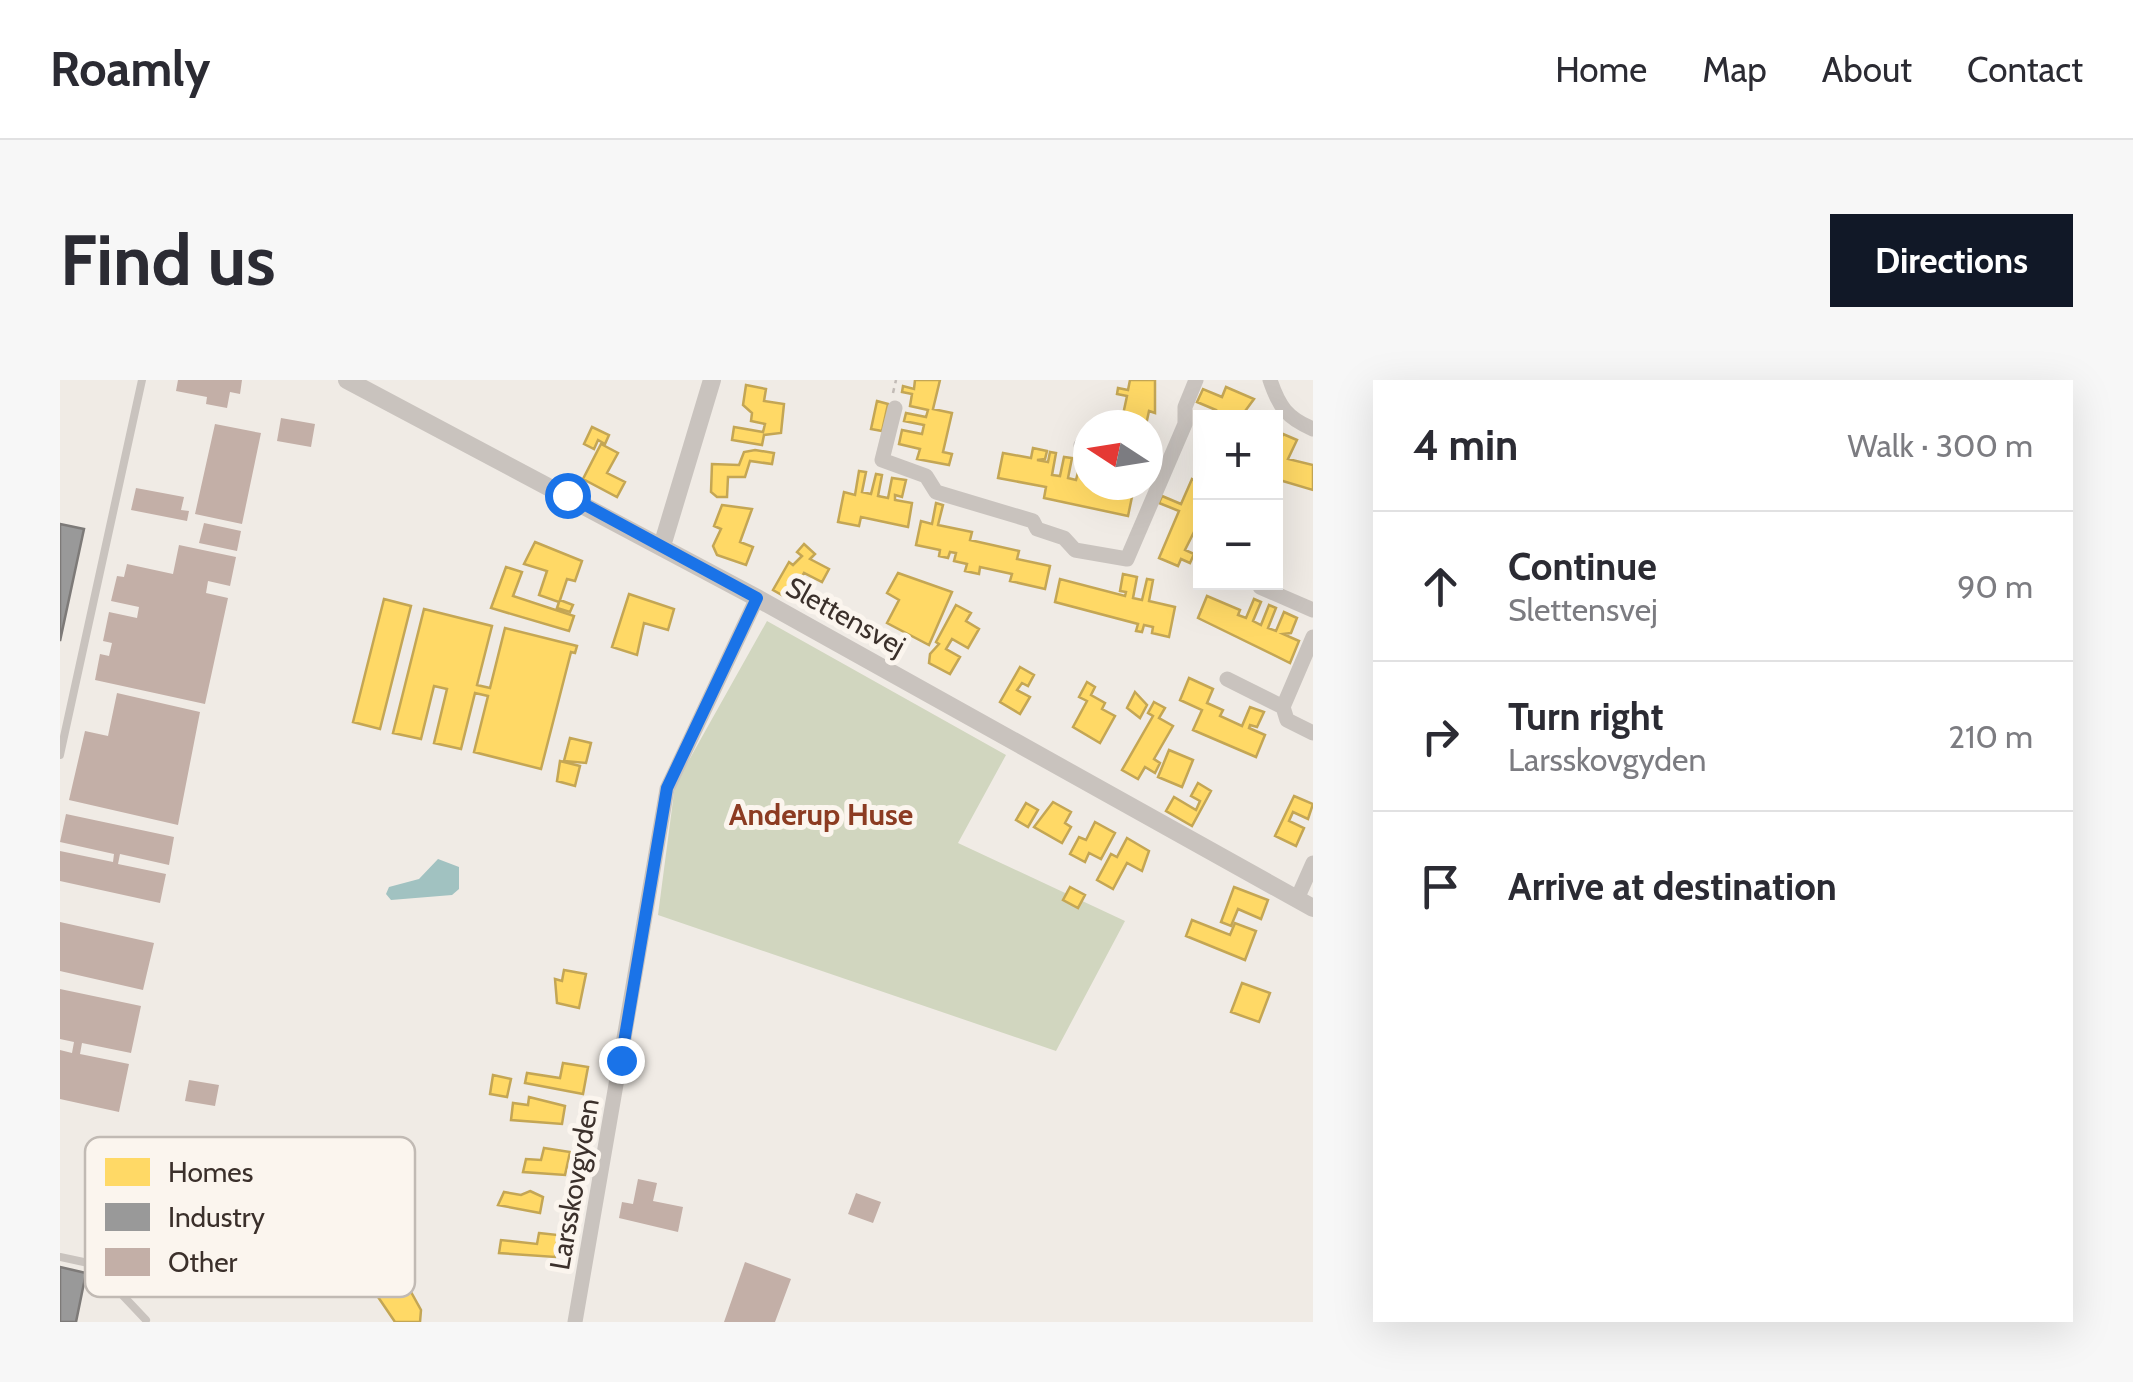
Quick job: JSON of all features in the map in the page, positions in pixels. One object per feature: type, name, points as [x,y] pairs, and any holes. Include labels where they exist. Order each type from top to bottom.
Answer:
[{"type":"street","name":"Slettensvej","points":[[347,380],[662,546],[1305,904]]},
{"type":"street","points":[[662,546],[712,380]]},
{"type":"street","points":[[1163,454],[1185,424],[1185,407],[1196,380]]},
{"type":"street","points":[[1270,380],[1278,405],[1292,420],[1313,429]]},
{"type":"street","points":[[895,408],[882,460],[926,476],[936,492],[1033,521],[1037,529],[1064,538],[1075,550],[1127,558],[1145,500]]},
{"type":"street","points":[[1267,590],[1313,610]]},
{"type":"street","name":"Larsskovgyden","points":[[576,1322],[667,788],[757,598]]},
{"type":"street","points":[[1313,637],[1283,707],[1287,720],[1313,732]]},
{"type":"street","points":[[1227,679],[1283,707]]},
{"type":"street","points":[[1305,904],[1313,862]]},
{"type":"lane","points":[[60,755],[142,380]]},
{"type":"lane","points":[[60,1257],[85,1262]]},
{"type":"lane","points":[[124,1297],[146,1320]]},
{"type":"green space","points":[[767,621],[1006,755],[958,843],[1125,921],[1056,1051],[658,915],[675,785]]},
{"type":"water","points":[[438,859],[459,867],[459,889],[452,895],[391,900],[386,894],[389,887],[419,879]]},
{"type":"building: Homes","points":[[915,380],[940,380],[933,409],[952,413],[943,452],[952,454],[949,465],[917,459],[920,449],[899,444],[902,430],[922,434],[924,425],[904,421],[906,413],[926,417],[928,410],[910,406],[912,394],[902,392],[903,386],[914,389]]},
{"type":"building: Homes","points":[[1130,380],[1155,380],[1155,410],[1124,410],[1127,396],[1117,394],[1118,388],[1128,390]]},
{"type":"building: Homes","points":[[746,385],[766,389],[764,401],[784,404],[781,433],[764,435],[762,445],[732,440],[734,427],[763,432],[765,424],[751,421],[752,413],[743,405]]},
{"type":"building: Homes","points":[[1226,387],[1254,399],[1246,410],[1216,410],[1197,402],[1203,389],[1222,397]]},
{"type":"building: Homes","points":[[877,401],[888,404],[882,431],[871,429]]},
{"type":"building: Homes","points":[[592,427],[609,435],[605,444],[598,440],[594,449],[584,444]]},
{"type":"building: Homes","points":[[1283,434],[1297,440],[1288,459],[1313,465],[1313,490],[1283,481]]},
{"type":"building: Homes","points":[[601,444],[618,453],[607,473],[625,482],[617,497],[583,479]]},
{"type":"building: Homes","points":[[1033,448],[1047,451],[1045,459],[1037,460],[1048,462],[1050,452],[1056,453],[1052,475],[1060,476],[1064,457],[1072,458],[1068,478],[1073,479],[1073,500],[1131,500],[1128,516],[1044,498],[1046,487],[998,478],[1003,453],[1031,458]]},
{"type":"building: Homes","points":[[744,452],[774,453],[772,464],[750,461],[745,477],[728,477],[727,497],[711,492],[712,464],[739,465]]},
{"type":"building: Homes","points":[[859,471],[866,472],[862,492],[871,494],[876,474],[882,475],[878,496],[888,498],[892,478],[906,480],[902,497],[895,495],[895,500],[912,503],[908,527],[861,517],[859,526],[838,522],[844,492],[855,495]]},
{"type":"building: Homes","points":[[1192,479],[1193,534],[1185,550],[1193,556],[1190,563],[1181,559],[1178,566],[1159,558],[1179,511],[1159,503],[1163,496],[1181,504]]},
{"type":"building: Homes","points":[[936,503],[943,505],[938,525],[972,532],[970,540],[1019,551],[1017,559],[1050,566],[1045,589],[1010,581],[1012,574],[980,567],[979,574],[965,571],[967,564],[954,561],[956,553],[950,552],[948,558],[939,556],[940,550],[916,545],[921,521],[932,524]]},
{"type":"building: Homes","points":[[722,505],[752,509],[740,542],[753,547],[746,565],[717,555],[713,546],[721,529],[714,526]]},
{"type":"building: Homes","points":[[535,542],[582,561],[575,581],[567,579],[560,600],[573,605],[570,612],[557,608],[559,602],[539,595],[547,571],[524,564]]},
{"type":"building: Homes","points":[[804,544],[815,554],[810,559],[829,569],[822,582],[804,573],[789,599],[773,590],[789,562],[793,565],[802,556],[797,552]]},
{"type":"building: Homes","points":[[506,567],[522,572],[513,596],[574,616],[569,631],[491,608]]},
{"type":"building: Homes","points":[[898,573],[952,592],[929,645],[887,623],[899,600],[887,593]]},
{"type":"building: Homes","points":[[1123,574],[1137,577],[1133,598],[1142,600],[1147,579],[1153,580],[1149,601],[1175,607],[1169,637],[1152,633],[1153,627],[1144,625],[1142,632],[1136,631],[1138,624],[1055,602],[1060,579],[1125,596],[1126,592],[1120,591]]},
{"type":"building: Homes","points":[[629,594],[674,609],[668,630],[644,623],[637,655],[612,647]]},
{"type":"building: Homes","points":[[1207,596],[1240,610],[1238,615],[1246,618],[1254,599],[1261,602],[1253,621],[1261,625],[1269,605],[1276,608],[1268,628],[1276,631],[1284,612],[1297,618],[1291,633],[1283,634],[1299,641],[1290,663],[1198,618]]},
{"type":"building: Homes","points":[[384,599],[411,606],[380,729],[353,722]]},
{"type":"building: Homes","points":[[956,605],[971,613],[966,621],[979,629],[968,648],[952,639],[946,649],[960,657],[950,674],[929,663]]},
{"type":"building: Homes","points":[[424,609],[492,626],[477,685],[490,688],[505,628],[577,646],[575,653],[571,652],[541,769],[474,752],[488,696],[475,693],[461,749],[434,743],[447,689],[434,686],[421,739],[393,733]]},
{"type":"building: Homes","points":[[1020,667],[1034,675],[1028,686],[1022,683],[1017,690],[1030,697],[1020,714],[1000,702]]},
{"type":"building: Homes","points":[[1189,678],[1213,689],[1207,703],[1223,710],[1220,716],[1242,726],[1250,707],[1264,712],[1257,727],[1249,728],[1265,735],[1256,757],[1193,730],[1202,710],[1180,700]]},
{"type":"building: Homes","points":[[1087,682],[1095,687],[1091,695],[1105,703],[1102,709],[1115,716],[1100,743],[1073,727],[1087,701],[1079,697]]},
{"type":"building: Homes","points":[[1135,692],[1147,705],[1140,718],[1127,708]]},
{"type":"building: Homes","points":[[1154,702],[1165,708],[1159,718],[1173,726],[1154,759],[1160,763],[1155,773],[1145,767],[1138,779],[1122,770],[1153,716],[1148,713]]},
{"type":"building: Homes","points":[[570,738],[591,743],[586,763],[564,761]]},
{"type":"building: Homes","points":[[1169,750],[1193,760],[1182,787],[1158,777]]},
{"type":"building: Homes","points":[[560,761],[580,766],[575,786],[557,781]]},
{"type":"building: Homes","points":[[1198,783],[1211,791],[1192,826],[1166,811],[1174,797],[1196,810],[1200,801],[1191,796]]},
{"type":"building: Homes","points":[[1294,796],[1313,804],[1308,819],[1293,812],[1289,821],[1304,828],[1296,846],[1275,836]]},
{"type":"building: Homes","points":[[1053,802],[1071,812],[1065,823],[1071,827],[1062,843],[1034,827]]},
{"type":"building: Homes","points":[[1026,803],[1038,810],[1028,827],[1016,820]]},
{"type":"building: Homes","points":[[1095,822],[1115,833],[1101,859],[1089,853],[1085,862],[1070,854],[1079,837],[1086,840]]},
{"type":"building: Homes","points":[[1127,838],[1149,851],[1142,871],[1127,863],[1113,889],[1097,880],[1111,854],[1117,857]]},
{"type":"building: Homes","points":[[1070,887],[1085,895],[1078,908],[1063,900]]},
{"type":"building: Homes","points":[[1234,887],[1268,900],[1261,919],[1238,909],[1231,926],[1221,922]]},
{"type":"building: Homes","points":[[1192,920],[1230,935],[1235,923],[1256,931],[1245,960],[1186,936]]},
{"type":"building: Homes","points":[[564,970],[586,974],[579,1008],[557,1003],[555,979],[562,981]]},
{"type":"building: Homes","points":[[1242,983],[1270,993],[1259,1022],[1231,1012]]},
{"type":"building: Homes","points":[[563,1063],[588,1067],[583,1094],[525,1083],[527,1073],[560,1078]]},
{"type":"building: Homes","points":[[493,1075],[511,1079],[507,1097],[490,1094]]},
{"type":"building: Homes","points":[[529,1097],[565,1106],[562,1124],[511,1120],[513,1103],[528,1105]]},
{"type":"building: Homes","points":[[544,1148],[570,1152],[565,1175],[523,1172],[526,1159],[541,1160]]},
{"type":"building: Homes","points":[[530,1191],[543,1197],[540,1213],[498,1205],[504,1192],[521,1195]]},
{"type":"building: Homes","points":[[539,1233],[558,1235],[555,1257],[499,1253],[501,1240],[537,1244]]},
{"type":"building: Homes","points":[[378,1297],[414,1297],[421,1310],[420,1322],[395,1322]]},
{"type":"building: Industry","points":[[60,524],[84,529],[60,641]]},
{"type":"building: Industry","points":[[60,1267],[85,1273],[76,1322],[60,1322]]},
{"type":"building: Other","points":[[178,380],[242,380],[240,394],[230,392],[227,408],[206,404],[207,397],[176,391]]},
{"type":"building: Other","points":[[281,418],[315,424],[311,447],[277,441]]},
{"type":"building: Other","points":[[215,424],[261,433],[242,524],[195,514]]},
{"type":"building: Other","points":[[136,488],[184,497],[181,510],[189,511],[187,521],[131,510]]},
{"type":"building: Other","points":[[204,523],[241,531],[237,551],[199,543]]},
{"type":"building: Other","points":[[179,545],[236,557],[230,586],[208,581],[206,593],[228,598],[205,704],[95,680],[100,654],[109,656],[112,643],[103,641],[109,612],[137,618],[139,607],[111,601],[117,576],[124,577],[127,564],[173,574]]},
{"type":"building: Other","points":[[117,693],[200,712],[178,825],[69,800],[85,731],[108,736]]},
{"type":"building: Other","points":[[66,814],[174,837],[169,865],[120,854],[118,864],[166,874],[160,903],[60,881],[60,851],[113,862],[114,854],[60,842]]},
{"type":"building: Other","points":[[60,922],[154,943],[143,990],[60,971]]},
{"type":"building: Other","points":[[60,989],[141,1006],[131,1053],[82,1043],[80,1054],[129,1064],[119,1112],[60,1099],[60,1050],[72,1053],[74,1042],[60,1039]]},
{"type":"building: Other","points":[[189,1080],[219,1085],[215,1106],[185,1101]]},
{"type":"building: Other","points":[[638,1179],[657,1183],[653,1201],[683,1207],[678,1232],[619,1218],[622,1202],[633,1204]]},
{"type":"building: Other","points":[[856,1193],[881,1202],[873,1223],[848,1214]]},
{"type":"building: Other","points":[[745,1262],[791,1279],[775,1322],[724,1322]]},
{"type":"district","name":"Anderup Huse","points":[[821,815]]},
{"type":"route","points":[[567,495],[757,598],[667,788],[621,1060]]}]
